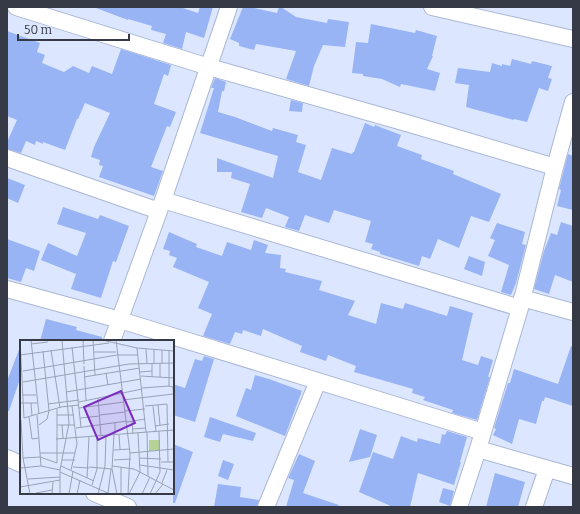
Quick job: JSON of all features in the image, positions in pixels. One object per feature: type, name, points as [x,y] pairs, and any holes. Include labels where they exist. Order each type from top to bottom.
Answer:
[{"type":"street","points":[[16,7],[209,67],[402,122],[555,168]]},
{"type":"street","points":[[112,340],[161,206],[230,7]]},
{"type":"street","points":[[432,7],[573,39]]},
{"type":"street","points":[[459,507],[478,449],[521,303],[555,168],[567,144],[573,102]]},
{"type":"street","points":[[7,158],[161,206],[521,303],[573,312]]},
{"type":"street","points":[[7,289],[120,320],[483,432]]},
{"type":"street","points":[[266,507],[318,381]]},
{"type":"street","points":[[478,449],[573,476]]},
{"type":"street","points":[[534,507],[547,469]]},
{"type":"street","points":[[96,494],[128,507]]},
{"type":"building","points":[[96,7],[180,7],[198,13],[200,7],[213,7],[204,38],[186,32],[182,49],[163,43],[166,34],[151,30],[152,26],[128,20]]},
{"type":"building","points":[[243,7],[250,7],[277,13],[279,7],[281,7],[296,17],[327,23],[328,19],[349,22],[345,47],[323,45],[314,66],[309,86],[286,79],[296,51],[256,44],[254,50],[239,46],[239,43],[230,39]]},
{"type":"building","points":[[371,24],[415,33],[416,30],[437,36],[433,56],[427,69],[440,73],[435,91],[401,84],[400,87],[382,79],[352,73],[356,42],[368,43]]},
{"type":"building","points":[[7,31],[40,43],[37,52],[45,55],[42,63],[64,72],[73,66],[89,73],[92,66],[112,74],[121,49],[171,65],[168,76],[164,74],[154,104],[176,112],[170,127],[167,126],[151,167],[163,171],[154,196],[99,177],[103,166],[99,165],[100,160],[91,157],[94,147],[110,113],[85,103],[65,150],[36,141],[35,145],[26,141],[21,153],[7,149],[7,142],[17,120],[7,116]]},
{"type":"building","points":[[512,59],[531,64],[532,61],[552,66],[548,78],[552,79],[548,91],[539,88],[527,122],[466,107],[469,85],[455,83],[458,68],[490,72],[492,63],[502,66],[502,64],[510,66]]},
{"type":"building","points":[[215,78],[226,82],[224,91],[222,91],[218,112],[272,131],[273,128],[298,135],[296,142],[306,145],[298,172],[321,180],[332,148],[352,154],[365,123],[374,127],[375,125],[401,135],[397,146],[422,155],[421,159],[454,171],[453,174],[501,194],[489,222],[471,216],[459,248],[438,239],[430,259],[422,256],[419,266],[380,254],[380,252],[371,249],[373,244],[365,242],[371,221],[334,210],[329,223],[305,215],[299,231],[285,227],[289,217],[266,208],[262,218],[241,212],[250,184],[231,178],[232,172],[217,172],[217,158],[273,178],[278,156],[200,133],[214,88],[211,88]]},
{"type":"building","points":[[291,100],[303,103],[302,112],[289,111]]},
{"type":"building","points":[[568,154],[573,156],[573,210],[557,206],[561,190],[559,189]]},
{"type":"building","points":[[7,178],[25,185],[18,203],[7,198]]},
{"type":"building","points":[[63,207],[98,219],[100,215],[129,226],[116,262],[113,261],[101,298],[71,289],[76,274],[41,260],[48,243],[77,256],[86,233],[57,224]]},
{"type":"building","points":[[561,222],[573,226],[573,282],[555,275],[549,294],[534,289],[544,251],[551,233],[557,235]]},
{"type":"building","points":[[497,223],[525,232],[522,244],[526,245],[516,283],[511,295],[501,292],[509,265],[488,256],[495,240],[490,238]]},
{"type":"building","points":[[169,232],[197,244],[196,247],[222,256],[227,242],[251,250],[254,240],[268,245],[265,253],[281,255],[280,268],[286,269],[285,272],[322,281],[319,290],[355,301],[348,315],[376,324],[381,303],[403,309],[405,303],[447,316],[450,306],[473,313],[462,360],[478,365],[481,356],[493,360],[488,377],[490,377],[477,420],[452,413],[453,410],[423,400],[425,397],[412,393],[413,389],[354,372],[356,366],[328,355],[326,361],[300,352],[302,346],[263,329],[261,336],[243,330],[242,334],[235,332],[230,344],[203,336],[212,314],[198,308],[209,282],[173,267],[177,258],[169,255],[170,251],[163,249]]},
{"type":"building","points":[[7,239],[40,251],[34,271],[26,268],[21,282],[7,278]]},
{"type":"building","points":[[469,256],[485,262],[482,276],[464,269]]},
{"type":"building","points":[[46,319],[77,327],[76,330],[102,337],[102,340],[40,340]]},
{"type":"building","points":[[571,346],[573,347],[573,406],[545,397],[544,401],[542,401],[536,424],[519,419],[512,444],[493,435],[496,429],[494,428],[508,383],[510,383],[514,369],[558,384]]},
{"type":"building","points":[[20,347],[20,379],[9,411],[7,411],[7,381]]},
{"type":"building","points":[[204,356],[214,359],[195,422],[174,415],[174,384],[185,388],[195,359],[202,361]]},
{"type":"building","points":[[255,375],[302,391],[285,436],[236,416],[246,388],[251,390]]},
{"type":"building","points":[[210,417],[256,433],[253,441],[223,434],[220,442],[204,437]]},
{"type":"building","points":[[360,429],[377,435],[370,457],[349,462]]},
{"type":"building","points":[[447,431],[467,437],[454,485],[418,473],[410,507],[393,507],[359,492],[373,452],[393,459],[401,436],[417,442],[418,438],[440,444],[442,434],[445,435]]},
{"type":"building","points":[[174,444],[193,452],[175,503],[173,503]]},
{"type":"building","points":[[299,454],[315,461],[303,493],[339,505],[338,507],[286,507],[294,480],[288,478]]},
{"type":"building","points":[[223,460],[234,464],[228,480],[218,476]]},
{"type":"building","points":[[495,473],[525,482],[518,507],[486,507]]},
{"type":"building","points":[[218,484],[241,487],[240,497],[259,500],[257,507],[214,507]]},
{"type":"building","points":[[443,488],[454,491],[450,506],[439,502]]}]
